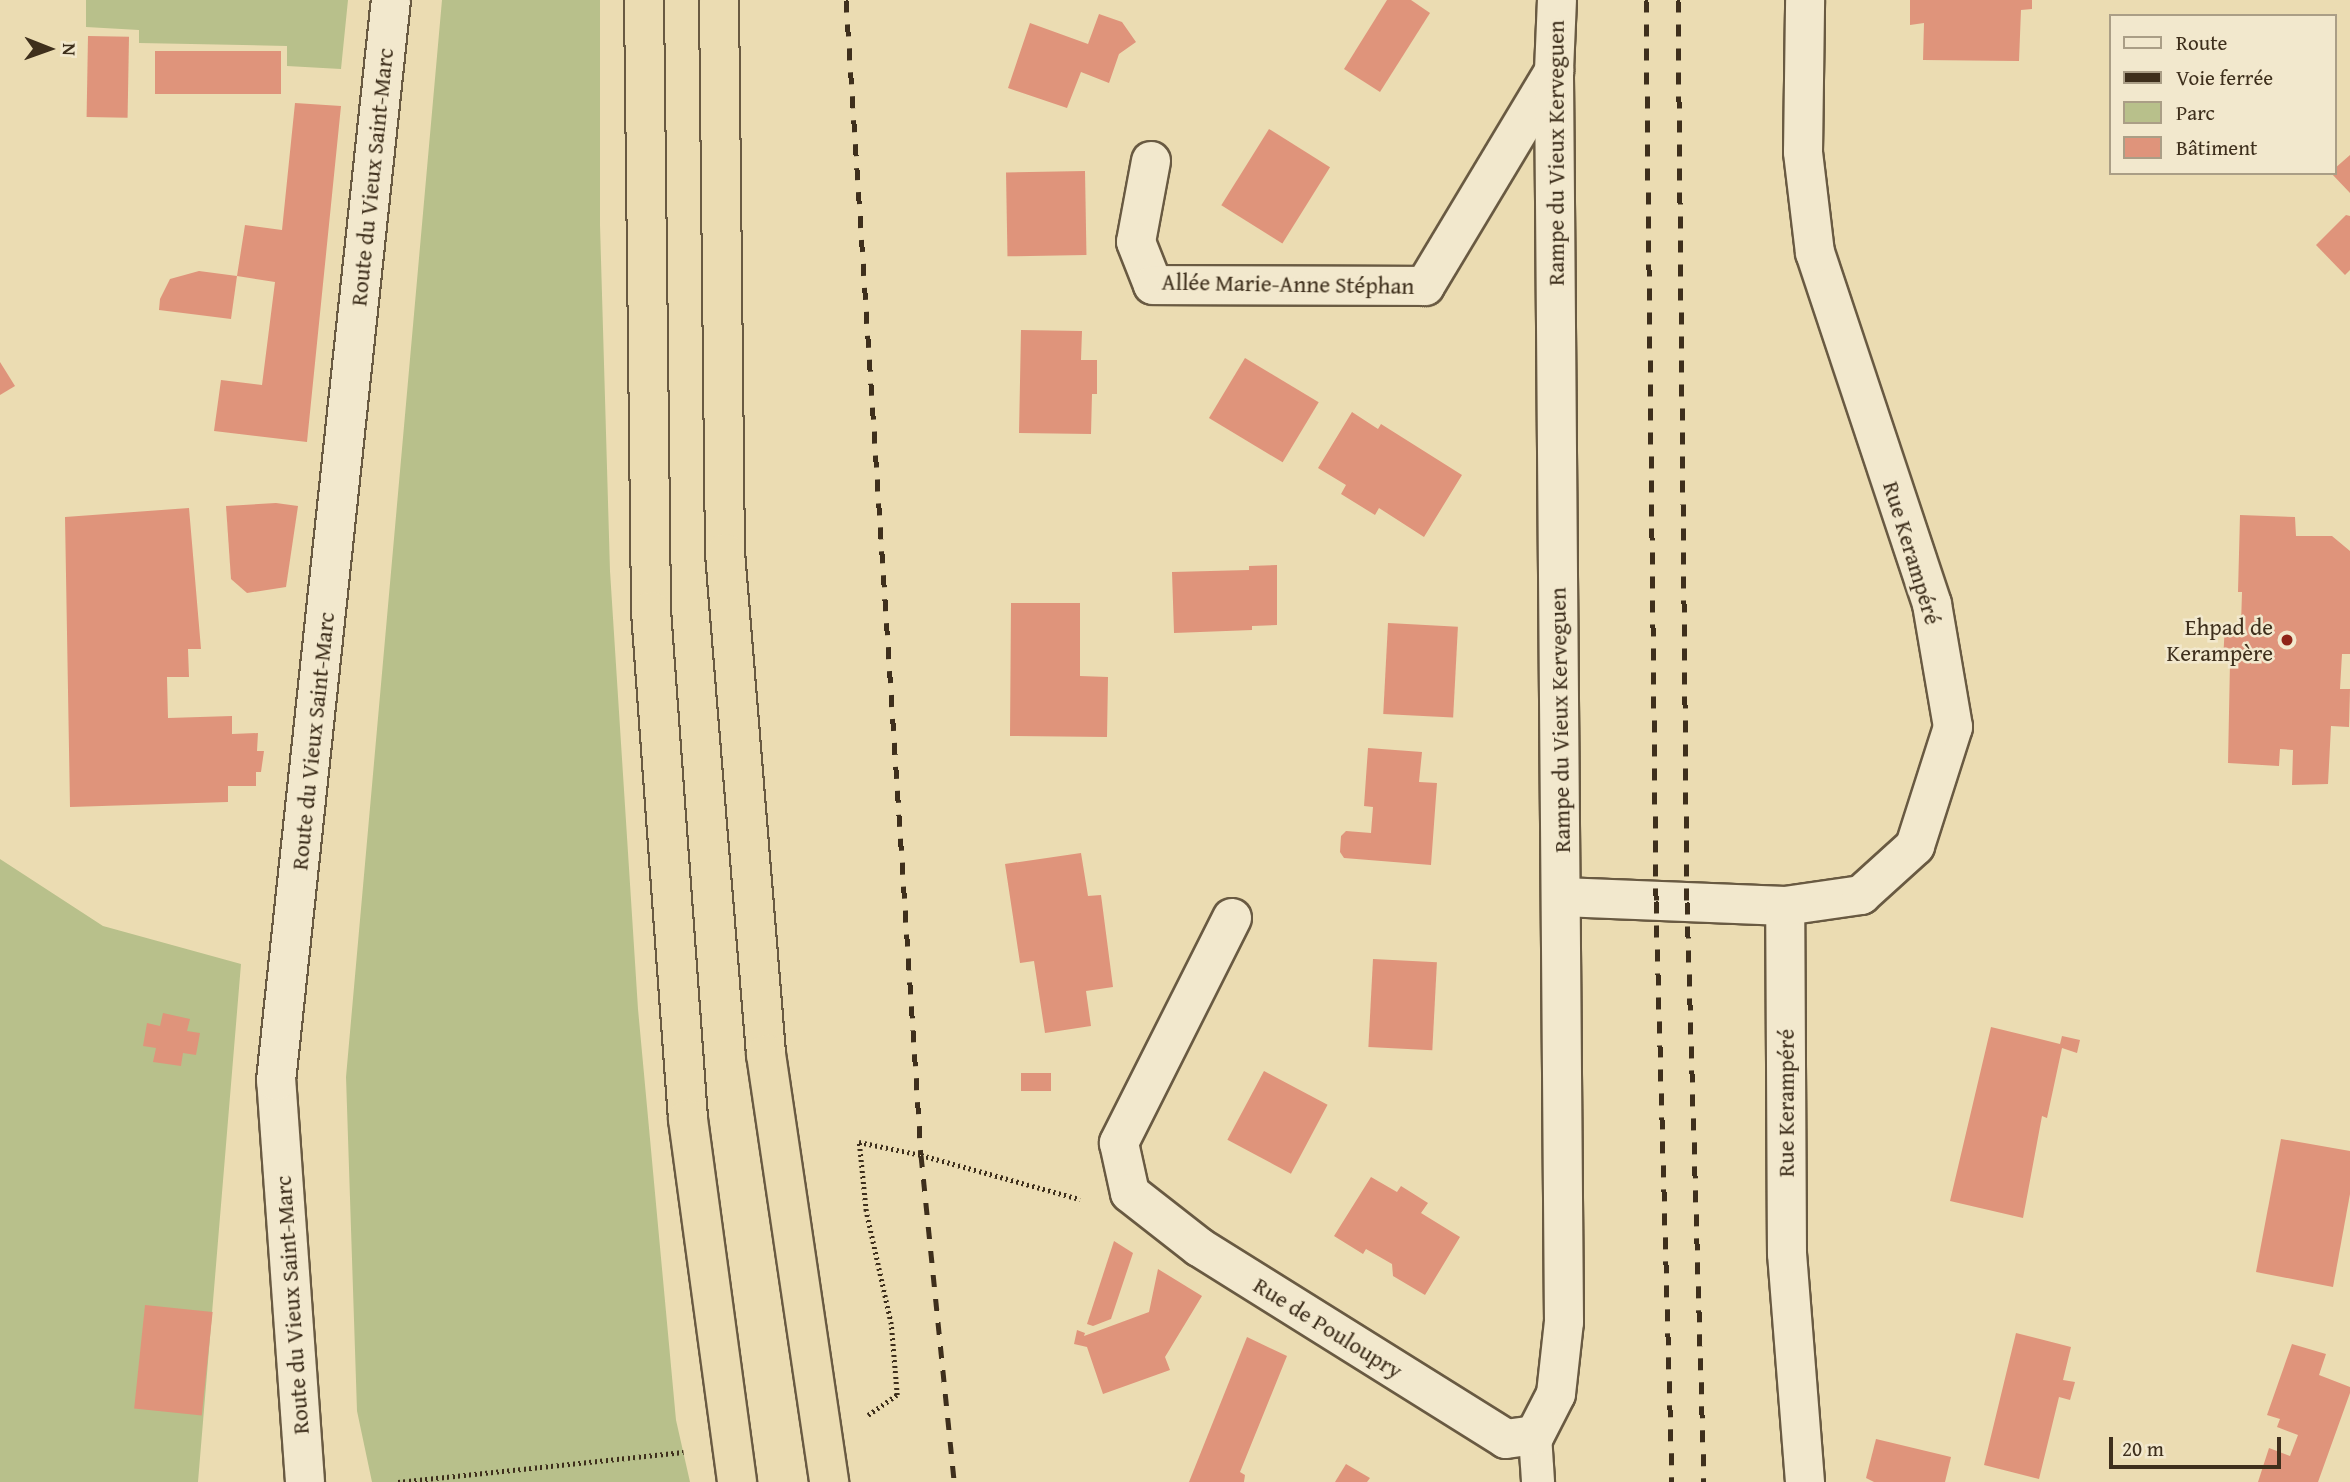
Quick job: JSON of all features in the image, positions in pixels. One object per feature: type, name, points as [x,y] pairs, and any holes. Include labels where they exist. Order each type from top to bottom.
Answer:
[{"type":"highway","points":[[645,0],[651,611],[688,1119],[737,1482]]},
{"type":"highway","points":[[719,0],[725,553],[766,1054],[829,1482]]},
{"type":"street","name":"Route du Vieux Saint-Marc","points":[[305,1482],[276,1081],[391,0]]},
{"type":"street","name":"Rampe du Vieux Kerveguen","points":[[1535,1435],[1556,1394],[1564,1322],[1554,71],[1557,0]]},
{"type":"street","name":"Rue Kerampéré","points":[[1805,0],[1803,152],[1815,253],[1844,348],[1932,604],[1953,727],[1914,846],[1861,895],[1785,906],[1787,1254],[1805,1482]]},
{"type":"street","name":"Allée Marie-Anne Stéphan","points":[[1151,161],[1136,242],[1153,285],[1425,286],[1554,71]]},
{"type":"street","points":[[1562,897],[1785,906]]},
{"type":"street","points":[[1130,1193],[1119,1143],[1232,918]]},
{"type":"street","name":"Rue de Pouloupry","points":[[1130,1193],[1199,1247],[1506,1439],[1535,1435]]},
{"type":"lane","points":[[1535,1435],[1538,1482]]},
{"type":"path","points":[[865,1417],[897,1395],[891,1324],[866,1211],[859,1142],[921,1155],[1104,1206],[1130,1193]]},
{"type":"path","points":[[398,1482],[691,1451]]},
{"type":"green space","points":[[86,0],[348,0],[341,69],[287,66],[287,46],[139,43],[139,30],[86,27]]},
{"type":"green space","points":[[442,0],[600,0],[600,225],[610,571],[638,1009],[676,1420],[690,1482],[372,1482],[357,1411],[346,1077]]},
{"type":"green space","points":[[0,859],[103,926],[241,964],[198,1482],[0,1482]]},
{"type":"building","points":[[1387,0],[1411,0],[1430,13],[1380,92],[1344,69]]},
{"type":"building","points":[[1910,0],[2032,0],[2032,9],[2021,10],[2019,61],[1923,60],[1924,23],[1910,25]]},
{"type":"building","points":[[1099,14],[1122,22],[1136,42],[1119,54],[1109,83],[1081,72],[1067,108],[1008,88],[1030,23],[1088,44]]},
{"type":"building","points":[[88,36],[129,37],[128,118],[87,117]]},
{"type":"building","points":[[155,51],[281,51],[281,94],[155,94]]},
{"type":"building","points":[[295,103],[341,106],[307,442],[214,431],[221,380],[262,385],[275,282],[237,276],[245,225],[282,230]]},
{"type":"building","points":[[1269,129],[1330,167],[1282,243],[1221,205]]},
{"type":"building","points":[[2350,155],[2350,193],[2333,175],[2336,175],[2336,167]]},
{"type":"building","points":[[1085,171],[1086,255],[1007,256],[1006,172]]},
{"type":"building","points":[[2346,215],[2350,216],[2350,270],[2345,275],[2316,245]]},
{"type":"building","points":[[199,271],[237,276],[231,319],[159,310],[160,299],[170,279]]},
{"type":"building","points":[[1021,330],[1082,331],[1081,360],[1097,360],[1097,394],[1092,394],[1091,434],[1019,433]]},
{"type":"building","points":[[1245,358],[1319,402],[1283,462],[1209,418]]},
{"type":"building","points":[[0,362],[15,386],[0,395]]},
{"type":"building","points":[[1352,412],[1378,429],[1381,424],[1462,475],[1424,537],[1379,508],[1375,515],[1341,494],[1346,485],[1318,468]]},
{"type":"building","points":[[276,503],[298,506],[286,587],[247,593],[231,579],[226,506]]},
{"type":"building","points":[[189,508],[201,649],[188,649],[189,677],[167,677],[168,718],[232,716],[232,734],[258,733],[257,751],[264,751],[261,772],[256,772],[256,786],[228,786],[228,802],[70,807],[65,517]]},
{"type":"building","name":"Ehpad de Kerampère","points":[[2240,515],[2295,517],[2296,536],[2332,536],[2350,551],[2350,654],[2342,654],[2340,689],[2350,689],[2349,727],[2331,726],[2328,784],[2292,785],[2293,750],[2280,749],[2279,766],[2228,763],[2230,662],[2223,661],[2225,624],[2241,625],[2242,592],[2238,592]]},
{"type":"building","points":[[1277,565],[1277,625],[1252,626],[1252,630],[1174,633],[1172,572],[1249,570],[1249,566]]},
{"type":"building","points":[[1011,603],[1080,603],[1080,676],[1108,677],[1107,737],[1010,736]]},
{"type":"building","points":[[1388,623],[1458,627],[1453,718],[1383,714]]},
{"type":"building","points":[[1368,748],[1422,752],[1419,782],[1437,783],[1431,865],[1344,858],[1340,852],[1341,836],[1346,831],[1371,833],[1373,807],[1364,806]]},
{"type":"building","points":[[1081,853],[1088,896],[1101,895],[1113,987],[1086,991],[1091,1026],[1045,1033],[1034,961],[1020,963],[1005,864]]},
{"type":"building","points":[[1373,959],[1437,962],[1432,1050],[1368,1047]]},
{"type":"building","points":[[163,1013],[190,1019],[187,1031],[200,1033],[196,1055],[183,1053],[181,1066],[153,1062],[156,1048],[143,1046],[147,1023],[160,1026]]},
{"type":"building","points":[[1991,1027],[2060,1044],[2062,1036],[2080,1040],[2077,1053],[2062,1048],[2047,1118],[2042,1116],[2023,1218],[1950,1201]]},
{"type":"building","points":[[1264,1071],[1328,1105],[1291,1174],[1227,1140]]},
{"type":"building","points":[[1021,1073],[1051,1073],[1051,1091],[1021,1091]]},
{"type":"building","points":[[2281,1139],[2350,1151],[2350,1194],[2333,1287],[2256,1272]]},
{"type":"building","points":[[1371,1177],[1397,1192],[1401,1186],[1428,1203],[1421,1213],[1460,1237],[1425,1295],[1393,1276],[1392,1264],[1366,1249],[1363,1254],[1334,1236]]},
{"type":"building","points":[[1114,1241],[1133,1253],[1111,1319],[1093,1326],[1087,1324]]},
{"type":"building","points":[[1158,1269],[1202,1296],[1165,1357],[1170,1370],[1103,1394],[1087,1347],[1074,1344],[1077,1330],[1085,1333],[1084,1336],[1149,1312]]},
{"type":"building","points":[[145,1305],[213,1312],[202,1416],[134,1408]]},
{"type":"building","points":[[2016,1333],[2071,1347],[2063,1380],[2075,1382],[2070,1400],[2059,1397],[2039,1479],[1984,1465]]},
{"type":"building","points":[[1247,1337],[1287,1356],[1240,1472],[1245,1475],[1244,1482],[1189,1482]]},
{"type":"building","points":[[2292,1344],[2326,1354],[2319,1375],[2350,1387],[2350,1393],[2318,1482],[2258,1482],[2269,1448],[2290,1456],[2298,1435],[2277,1427],[2280,1419],[2267,1415]]},
{"type":"building","points":[[1876,1439],[1951,1457],[1945,1482],[1874,1482],[1866,1478]]},
{"type":"building","points":[[1346,1464],[1370,1478],[1367,1482],[1335,1482]]},
{"type":"railway","points":[[846,0],[921,1155],[954,1482]]},
{"type":"railway","points":[[1646,0],[1656,901],[1672,1482]]},
{"type":"railway","points":[[1678,0],[1687,902],[1704,1482]]},
{"type":"place","name":"Ehpad de Kerampère","points":[[2287,640]]}]
